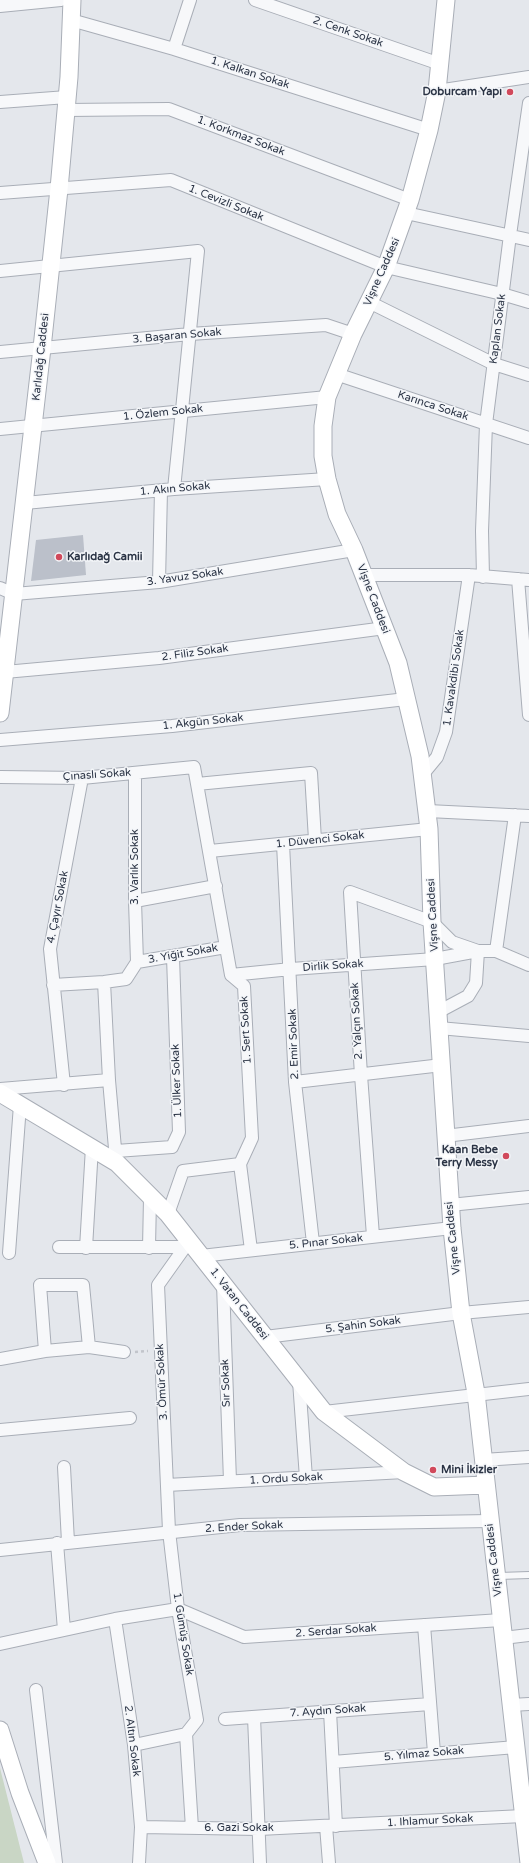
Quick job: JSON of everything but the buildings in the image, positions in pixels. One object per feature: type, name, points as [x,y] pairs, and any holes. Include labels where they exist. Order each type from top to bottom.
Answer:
[{"type":"main road","name":"Karlıdağ Caddesi","points":[[0,713],[5,672],[7,591],[25,503],[59,189],[72,0]]},
{"type":"main road","name":"Vişne Caddesi","points":[[446,0],[437,91],[429,130],[408,207],[386,267],[353,334],[327,396],[323,426],[323,456],[326,479],[337,514],[354,550],[398,663],[423,774],[428,811],[432,922],[452,1228],[461,1313],[476,1393],[503,1638],[525,1806],[529,1863]]},
{"type":"main road","name":"1. Vatan Caddesi","points":[[0,1093],[92,1147],[116,1157],[150,1198],[168,1214],[192,1249],[223,1284],[324,1412],[404,1472],[434,1488],[486,1485]]},
{"type":"main road","points":[[0,1730],[20,1793],[47,1863]]},
{"type":"main road","points":[[20,1793],[35,1863]]},
{"type":"street","points":[[0,6],[61,0]]},
{"type":"street","points":[[174,49],[190,0]]},
{"type":"street","name":"2. Cenk Sokak","points":[[256,0],[440,64]]},
{"type":"street","name":"1. Kalkan Sokak","points":[[71,20],[174,49],[429,130]]},
{"type":"street","points":[[437,91],[529,77]]},
{"type":"street","name":"1. Korkmaz Sokak","points":[[0,102],[66,103],[169,109],[408,207],[529,240]]},
{"type":"street","name":"Kaplan Sokak","points":[[483,577],[482,531],[486,424],[502,294],[529,103]]},
{"type":"street","name":"1. Cevizli Sokak","points":[[0,193],[171,180],[386,267],[502,294],[529,302]]},
{"type":"street","points":[[0,271],[198,251],[174,489]]},
{"type":"street","points":[[369,302],[494,364],[529,375]]},
{"type":"street","name":"3. Başaran Sokak","points":[[0,352],[190,334],[326,325],[353,334]]},
{"type":"street","name":"Karınca Sokak","points":[[336,374],[529,438]]},
{"type":"street","name":"1. Özlem Sokak","points":[[0,429],[327,396]]},
{"type":"street","name":"1. Akın Sokak","points":[[25,503],[161,490],[326,479]]},
{"type":"street","points":[[159,582],[161,490]]},
{"type":"street","name":"3. Yavuz Sokak","points":[[7,591],[159,582],[354,550]]},
{"type":"street","points":[[364,575],[468,575],[523,580],[529,715]]},
{"type":"street","name":"1. Kavakdibi Sokak","points":[[423,774],[437,758],[446,732],[468,575]]},
{"type":"street","name":"2. Filiz Sokak","points":[[5,672],[159,658],[385,628]]},
{"type":"street","name":"1. Akgün Sokak","points":[[0,740],[172,726],[406,699]]},
{"type":"street","name":"Çınaslı Sokak","points":[[0,777],[82,778],[194,767],[197,784]]},
{"type":"street","name":"3. Varlık Sokak","points":[[135,773],[135,901],[137,962]]},
{"type":"street","points":[[231,975],[197,784],[310,773],[315,840]]},
{"type":"street","name":"4. Çayır Sokak","points":[[64,1085],[50,949],[82,778]]},
{"type":"street","points":[[428,811],[529,816]]},
{"type":"street","points":[[496,951],[516,815]]},
{"type":"street","name":"1. Düvenci Sokak","points":[[210,851],[429,829]]},
{"type":"street","name":"2. Emir Sokak","points":[[283,844],[291,969],[295,1082],[313,1243]]},
{"type":"street","points":[[135,901],[216,886]]},
{"type":"street","name":"2. Yalçın Sokak","points":[[374,1236],[361,1076],[350,892],[432,922]]},
{"type":"street","points":[[432,922],[452,942],[478,951],[496,951],[529,965]]},
{"type":"street","name":"3. Yiğit Sokak","points":[[54,985],[126,979],[137,962],[226,947]]},
{"type":"street","points":[[439,1020],[468,996],[476,983],[478,951]]},
{"type":"street","name":"Dirlik Sokak","points":[[231,975],[291,969],[435,959],[478,951]]},
{"type":"street","name":"1. Ülker Sokak","points":[[116,1157],[172,1147],[179,1132],[173,957]]},
{"type":"street","name":"1. Sert Sokak","points":[[231,975],[244,986],[252,1138],[240,1164]]},
{"type":"street","points":[[104,982],[109,1080],[116,1157]]},
{"type":"street","points":[[439,1020],[529,1036]]},
{"type":"street","points":[[295,1082],[361,1076],[442,1065]]},
{"type":"street","points":[[0,1089],[64,1085],[109,1080]]},
{"type":"street","points":[[8,1253],[20,1105]]},
{"type":"street","points":[[445,1136],[529,1126]]},
{"type":"street","points":[[86,1248],[92,1147]]},
{"type":"street","points":[[168,1214],[183,1171],[240,1164],[250,1250]]},
{"type":"street","points":[[450,1205],[529,1197]]},
{"type":"street","points":[[148,1248],[150,1198]]},
{"type":"street","name":"5. Pınar Sokak","points":[[59,1247],[250,1250],[452,1228]]},
{"type":"street","name":"3. Ömür Sokak","points":[[169,1531],[158,1285],[192,1249]]},
{"type":"street","name":"Sır Sokak","points":[[223,1284],[230,1481]]},
{"type":"street","points":[[45,1351],[40,1285],[83,1285],[89,1347]]},
{"type":"street","name":"5. Şahin Sokak","points":[[265,1337],[461,1313],[529,1307]]},
{"type":"street","points":[[0,1359],[45,1351],[89,1347],[124,1352]]},
{"type":"street","points":[[299,1381],[306,1478]]},
{"type":"street","points":[[324,1412],[529,1388]]},
{"type":"street","points":[[0,1430],[130,1418]]},
{"type":"street","points":[[483,1460],[529,1457]]},
{"type":"street","points":[[64,1467],[64,1630]]},
{"type":"street","name":"1. Ordu Sokak","points":[[167,1485],[404,1472]]},
{"type":"street","name":"2. Ender Sokak","points":[[0,1550],[169,1531],[240,1525],[490,1521]]},
{"type":"street","name":"1. Gümüş Sokak","points":[[169,1531],[178,1609],[197,1720],[186,1734]]},
{"type":"street","points":[[0,1644],[115,1619],[178,1609]]},
{"type":"street","name":"2. Serdar Sokak","points":[[178,1609],[244,1637],[501,1620]]},
{"type":"street","name":"2. Altın Sokak","points":[[115,1619],[134,1745],[142,1827],[139,1863]]},
{"type":"street","points":[[424,1625],[434,1753]]},
{"type":"street","points":[[503,1638],[529,1635]]},
{"type":"street","points":[[36,1690],[56,1863]]},
{"type":"street","name":"7. Aydın Sokak","points":[[225,1719],[430,1704]]},
{"type":"street","points":[[511,1705],[529,1704]]},
{"type":"street","points":[[329,1863],[333,1762],[330,1712]]},
{"type":"street","points":[[254,1717],[260,1863]]},
{"type":"street","points":[[134,1745],[186,1734],[192,1828]]},
{"type":"street","name":"5. Yılmaz Sokak","points":[[333,1762],[516,1746]]},
{"type":"street","name":"1. Ihlamur Sokak","points":[[331,1826],[525,1806]]},
{"type":"street","name":"6. Gazi Sokak","points":[[142,1827],[259,1829],[331,1826]]},
{"type":"lane","points":[[496,1576],[529,1575]]},
{"type":"path","points":[[124,1352],[160,1350]]},
{"type":"green space","points":[[0,1768],[24,1863],[0,1863]]},
{"type":"place","name":"Doburcam Yapı","points":[[510,92]]},
{"type":"place","name":"Karlıdağ Camii","points":[[59,557]]},
{"type":"place","name":"Kaan Bebe Terry Messy","points":[[506,1156]]},
{"type":"place","name":"Mini İkizler","points":[[433,1470]]}]
